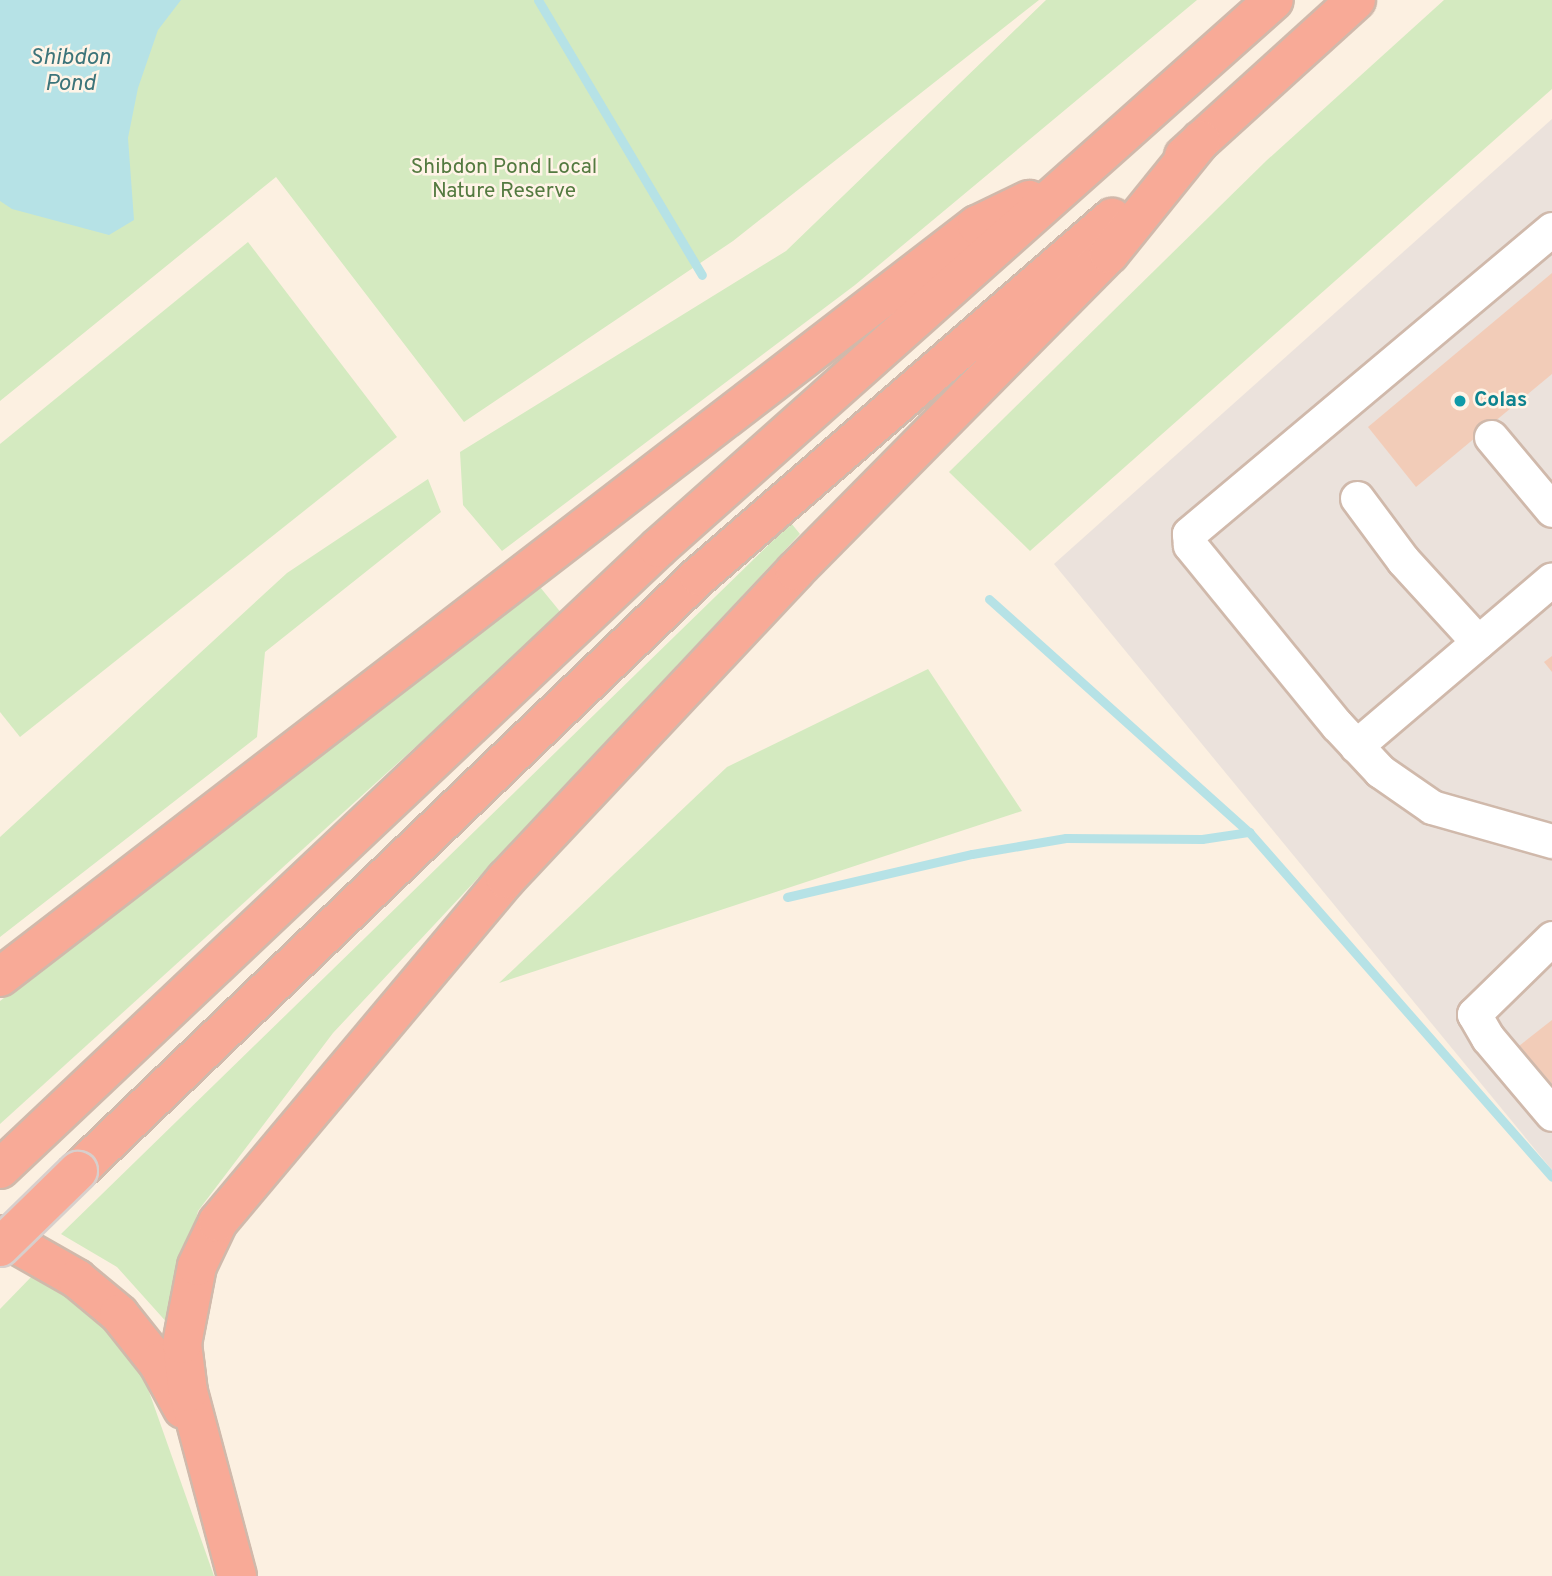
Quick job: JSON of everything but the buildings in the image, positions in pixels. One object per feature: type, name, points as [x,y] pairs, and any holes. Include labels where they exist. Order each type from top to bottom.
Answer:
[{"type":"highway","points":[[0,1169],[658,548],[1274,0]]},
{"type":"highway","points":[[0,1247],[699,576],[1201,140],[1356,0]]},
{"type":"highway","points":[[237,1576],[188,1392],[182,1344],[188,1295],[218,1222],[299,1121],[506,879],[795,571],[1109,254],[1201,140]]},
{"type":"highway","points":[[0,977],[977,225],[1071,179]]},
{"type":"highway","points":[[264,1576],[208,1361],[210,1302],[225,1258],[299,1121]]},
{"type":"highway","points":[[0,1235],[77,1279],[119,1314],[158,1363],[205,1455]]},
{"type":"lane","points":[[1552,229],[1189,534],[1190,545],[1356,746],[1380,771],[1432,807],[1552,841]]},
{"type":"lane","points":[[1491,437],[1552,510]]},
{"type":"lane","points":[[1357,498],[1403,560],[1478,642]]},
{"type":"lane","points":[[1356,746],[1552,579]]},
{"type":"lane","points":[[1552,938],[1474,1014],[1488,1038],[1552,1114]]},
{"type":"shaded area","points":[[1552,119],[1552,1170],[1054,564]]},
{"type":"green space","name":"Shibdon Pond Local Nature Reserve","points":[[0,0],[1039,0],[733,241],[464,422],[276,177],[0,401]]},
{"type":"green space","points":[[1046,0],[1197,0],[855,285],[502,551],[463,505],[460,452],[786,251]]},
{"type":"green space","points":[[1444,0],[1552,0],[1552,89],[1030,551],[949,472],[1266,161]]},
{"type":"green space","points":[[248,242],[397,437],[20,737],[0,712],[0,444]]},
{"type":"green space","points":[[428,479],[441,512],[265,652],[257,737],[0,937],[0,837],[287,573]]},
{"type":"green space","points":[[791,523],[800,534],[333,1033],[198,1211],[170,1326],[117,1267],[61,1234]]},
{"type":"green space","points":[[540,587],[562,614],[0,1124],[0,1001]]},
{"type":"green space","points":[[928,669],[1022,811],[499,983],[727,767]]},
{"type":"green space","points":[[36,1272],[99,1318],[140,1366],[214,1576],[0,1576],[0,1309]]},
{"type":"water","name":"Shibdon Pond","points":[[0,0],[181,0],[158,30],[138,88],[128,138],[134,220],[109,235],[12,209],[0,201]]},
{"type":"waterway","points":[[538,0],[702,275]]},
{"type":"waterway","points":[[989,599],[1249,832],[1552,1177]]},
{"type":"waterway","points":[[787,897],[972,854],[1066,838],[1202,839],[1249,832]]},
{"type":"place","name":"Colas","points":[[1460,401]]}]
